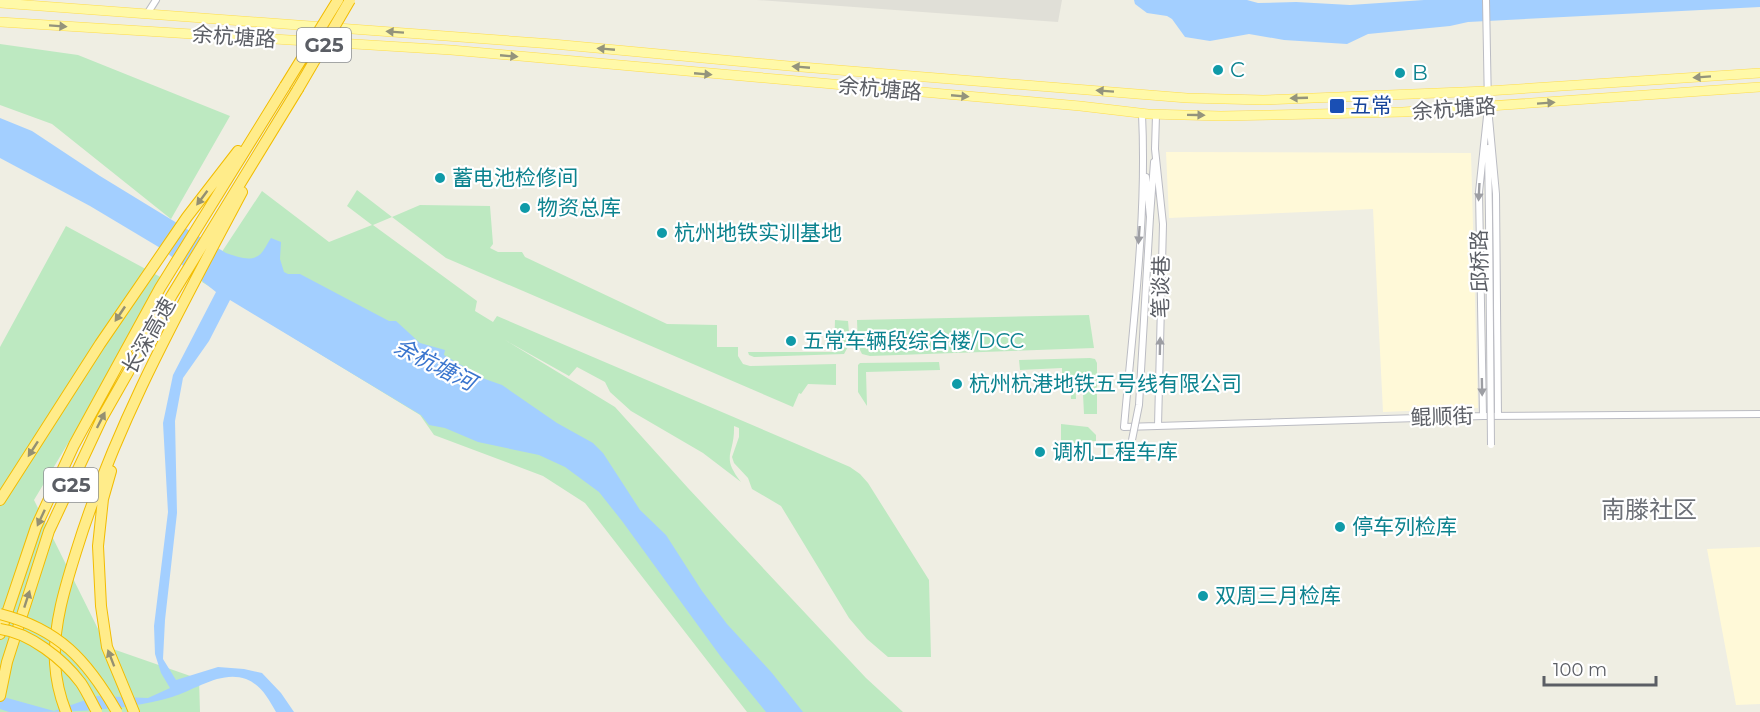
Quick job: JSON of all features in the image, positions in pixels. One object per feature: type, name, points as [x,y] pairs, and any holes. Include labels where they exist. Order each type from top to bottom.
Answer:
[{"type":"highway","name":"长深高速","points":[[0,634],[36,527],[74,445],[165,280],[338,0]]},
{"type":"highway","name":"长深高速","points":[[0,696],[7,662],[49,531],[102,418],[176,287],[350,0]]},
{"type":"highway","points":[[1,499],[153,266],[276,101]]},
{"type":"highway","points":[[66,712],[61,700],[55,663],[58,622],[64,591],[91,504],[135,399],[285,110]]},
{"type":"highway","points":[[134,712],[107,647],[98,575],[98,546],[103,499],[117,449],[135,399]]},
{"type":"highway","points":[[0,614],[47,630],[79,657],[102,687],[117,712]]},
{"type":"highway","points":[[0,629],[33,642],[64,664],[81,684],[97,712]]},
{"type":"main road","name":"余杭塘路","points":[[0,3],[520,41],[789,66],[1187,98],[1263,100],[1487,91],[1760,73]]},
{"type":"main road","name":"余杭塘路","points":[[0,22],[451,50],[1080,106],[1156,115],[1380,113],[1760,87]]},
{"type":"street","points":[[147,15],[156,0]]},
{"type":"street","name":"邱桥路","points":[[1486,0],[1487,91],[1496,194],[1498,416]]},
{"type":"street","name":"邱桥路","points":[[1488,107],[1491,445]]},
{"type":"street","name":"邱桥路","points":[[1483,416],[1479,192],[1488,107]]},
{"type":"street","name":"笔谈巷","points":[[1142,114],[1150,217]]},
{"type":"street","name":"笔谈巷","points":[[1129,455],[1139,405],[1156,115]]},
{"type":"street","name":"笔谈巷","points":[[1155,149],[1163,224],[1158,426]]},
{"type":"street","name":"笔谈巷","points":[[1124,428],[1144,155]]},
{"type":"street","name":"鲲顺街","points":[[1124,428],[1483,416],[1760,414]]},
{"type":"shaded area","points":[[757,0],[1062,0],[1058,22]]},
{"type":"shaded area","points":[[1166,152],[1471,153],[1478,408],[1383,412],[1373,209],[1169,218]]},
{"type":"shaded area","points":[[1760,547],[1760,704],[1736,705],[1707,549]]},
{"type":"green space","points":[[0,44],[78,55],[230,116],[171,219],[52,124],[0,105]]},
{"type":"green space","points":[[357,190],[392,217],[373,225],[477,301],[475,311],[493,322],[497,316],[850,467],[860,474],[929,580],[931,657],[888,657],[867,639],[849,618],[781,506],[752,489],[748,478],[734,463],[732,457],[739,437],[739,428],[734,426],[730,460],[741,482],[703,453],[631,411],[610,392],[605,382],[577,367],[569,376],[505,340],[615,407],[866,678],[903,712],[747,712],[585,503],[543,476],[434,435],[420,415],[202,282],[262,191],[329,242],[372,225],[347,206]]},
{"type":"green space","points":[[420,205],[490,206],[493,244],[490,248],[498,252],[522,252],[525,257],[667,324],[717,325],[717,347],[738,347],[738,356],[743,364],[750,366],[836,364],[836,385],[808,384],[801,394],[799,393],[793,407],[446,258],[392,217]]},
{"type":"green space","points":[[66,226],[166,280],[34,500],[107,647],[199,679],[200,712],[0,712],[0,347]]},
{"type":"green space","points":[[1089,315],[1094,348],[870,356],[862,354],[858,346],[857,320]]},
{"type":"green space","points":[[835,320],[848,321],[850,343],[844,354],[754,357],[749,355],[748,352],[834,352]]},
{"type":"green space","points":[[1095,359],[1097,363],[1097,414],[1084,414],[1082,374],[1075,375],[1076,399],[1071,399],[1070,374],[1062,374],[1062,368],[1020,370],[1019,360]]},
{"type":"green space","points":[[939,362],[940,370],[866,372],[867,406],[858,392],[858,365],[860,363]]},
{"type":"green space","points":[[1061,424],[1088,427],[1096,435],[1096,441],[1061,444]]},
{"type":"water","points":[[1134,0],[1247,0],[1258,3],[1296,2],[1350,5],[1424,0],[1760,0],[1760,7],[1468,22],[1450,26],[1368,34],[1347,44],[1284,40],[1249,34],[1210,41],[1185,37],[1172,19],[1147,13],[1135,4]]},
{"type":"water","name":"余杭塘河","points":[[0,118],[32,131],[100,176],[226,253],[241,258],[251,258],[259,255],[271,238],[281,242],[280,259],[284,272],[300,274],[389,321],[396,321],[420,343],[445,350],[444,355],[485,379],[502,385],[557,423],[593,443],[603,453],[640,510],[666,535],[702,591],[727,624],[772,673],[803,712],[766,712],[721,657],[599,492],[565,467],[539,455],[478,442],[445,428],[429,425],[421,415],[230,300],[209,341],[183,378],[175,421],[177,513],[163,659],[176,680],[218,667],[262,673],[281,693],[294,712],[276,712],[260,688],[246,679],[237,677],[218,679],[172,697],[132,706],[50,712],[9,712],[0,709],[0,696],[54,711],[97,696],[148,698],[170,688],[161,673],[155,654],[154,626],[168,512],[163,423],[173,375],[216,292],[162,249],[90,206],[0,158]]},
{"type":"place","name":"C","points":[[1218,70]]},
{"type":"place","name":"B","points":[[1400,73]]},
{"type":"place","name":"五常","points":[[1337,106]]},
{"type":"place","name":"蓄电池检修间","points":[[440,178]]},
{"type":"place","name":"物资总库","points":[[525,208]]},
{"type":"place","name":"杭州地铁实训基地","points":[[662,233]]},
{"type":"place","name":"五常车辆段综合楼/DCC","points":[[791,341]]},
{"type":"place","name":"杭州杭港地铁五号线有限公司","points":[[957,384]]},
{"type":"place","name":"调机工程车库","points":[[1040,452]]},
{"type":"place","name":"停车列检库","points":[[1340,527]]},
{"type":"place","name":"双周三月检库","points":[[1203,596]]},
{"type":"district","name":"南滕社区","points":[[1649,510]]}]
